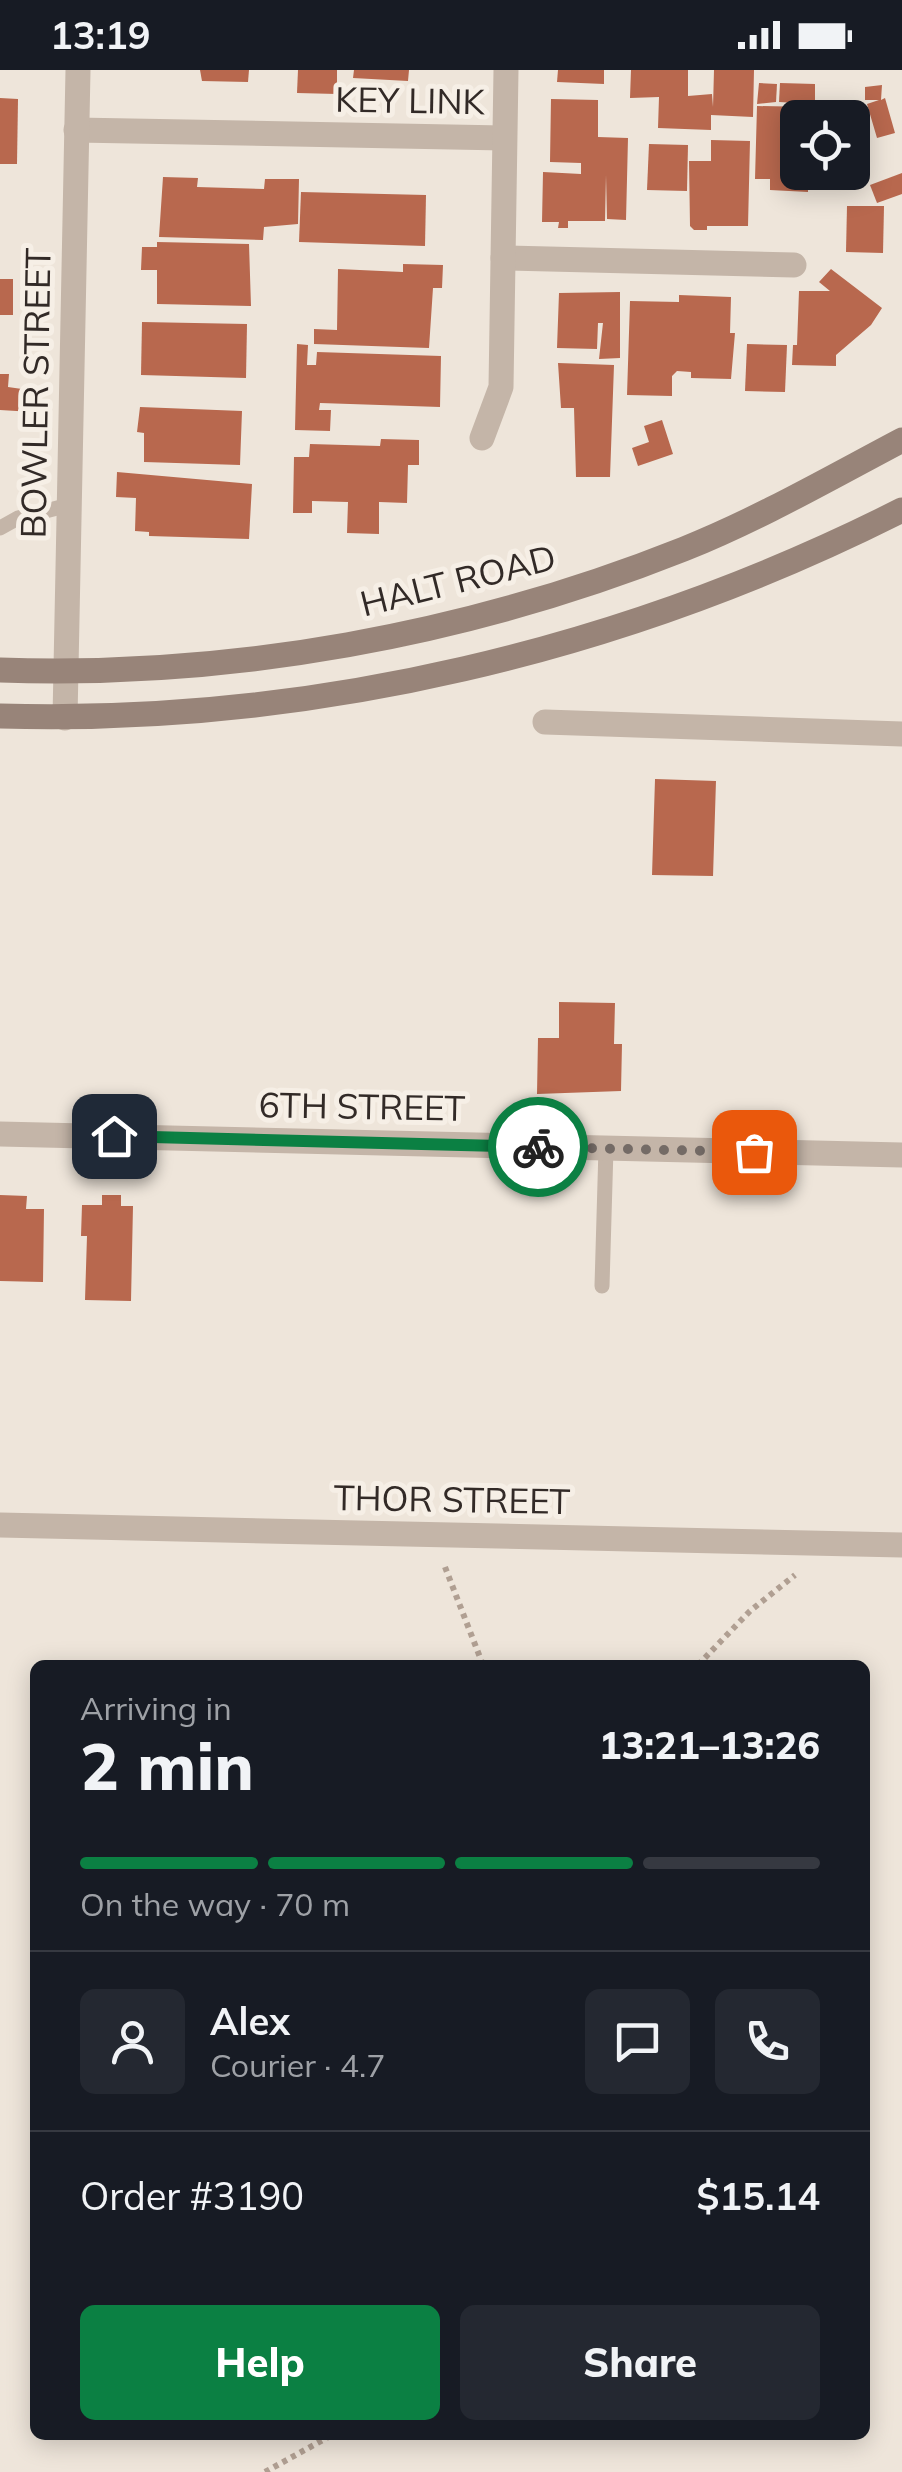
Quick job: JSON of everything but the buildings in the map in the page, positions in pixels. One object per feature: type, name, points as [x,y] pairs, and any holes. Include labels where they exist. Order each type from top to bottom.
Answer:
[{"type":"street","name":"BOWLER STREET","points":[[65,718],[78,70]]},
{"type":"street","points":[[482,438],[500,386],[506,70]]},
{"type":"street","name":"KEY LINK","points":[[76,130],[504,138]]},
{"type":"street","points":[[503,258],[794,265]]},
{"type":"street","name":"HALT ROAD","points":[[0,670],[164,669],[322,650],[476,617],[598,581],[687,548],[902,440]]},
{"type":"street","points":[[0,716],[65,718],[206,711],[342,693],[479,666],[612,629],[743,582],[902,510]]},
{"type":"street","points":[[545,722],[902,734]]},
{"type":"street","name":"6TH STREET","points":[[0,1134],[902,1155]]},
{"type":"street","name":"THOR STREET","points":[[0,1525],[902,1545]]},
{"type":"lane","points":[[0,528],[18,518],[69,505]]},
{"type":"lane","points":[[602,1286],[606,1148]]},
{"type":"path","points":[[441,1557],[481,1660]]},
{"type":"path","points":[[703,1660],[750,1612],[807,1565]]},
{"type":"path","points":[[265,2472],[323,2440]]},
{"type":"way so far","points":[[538,1147],[754,1152]]},
{"type":"route","points":[[114,1136],[538,1147]]}]
